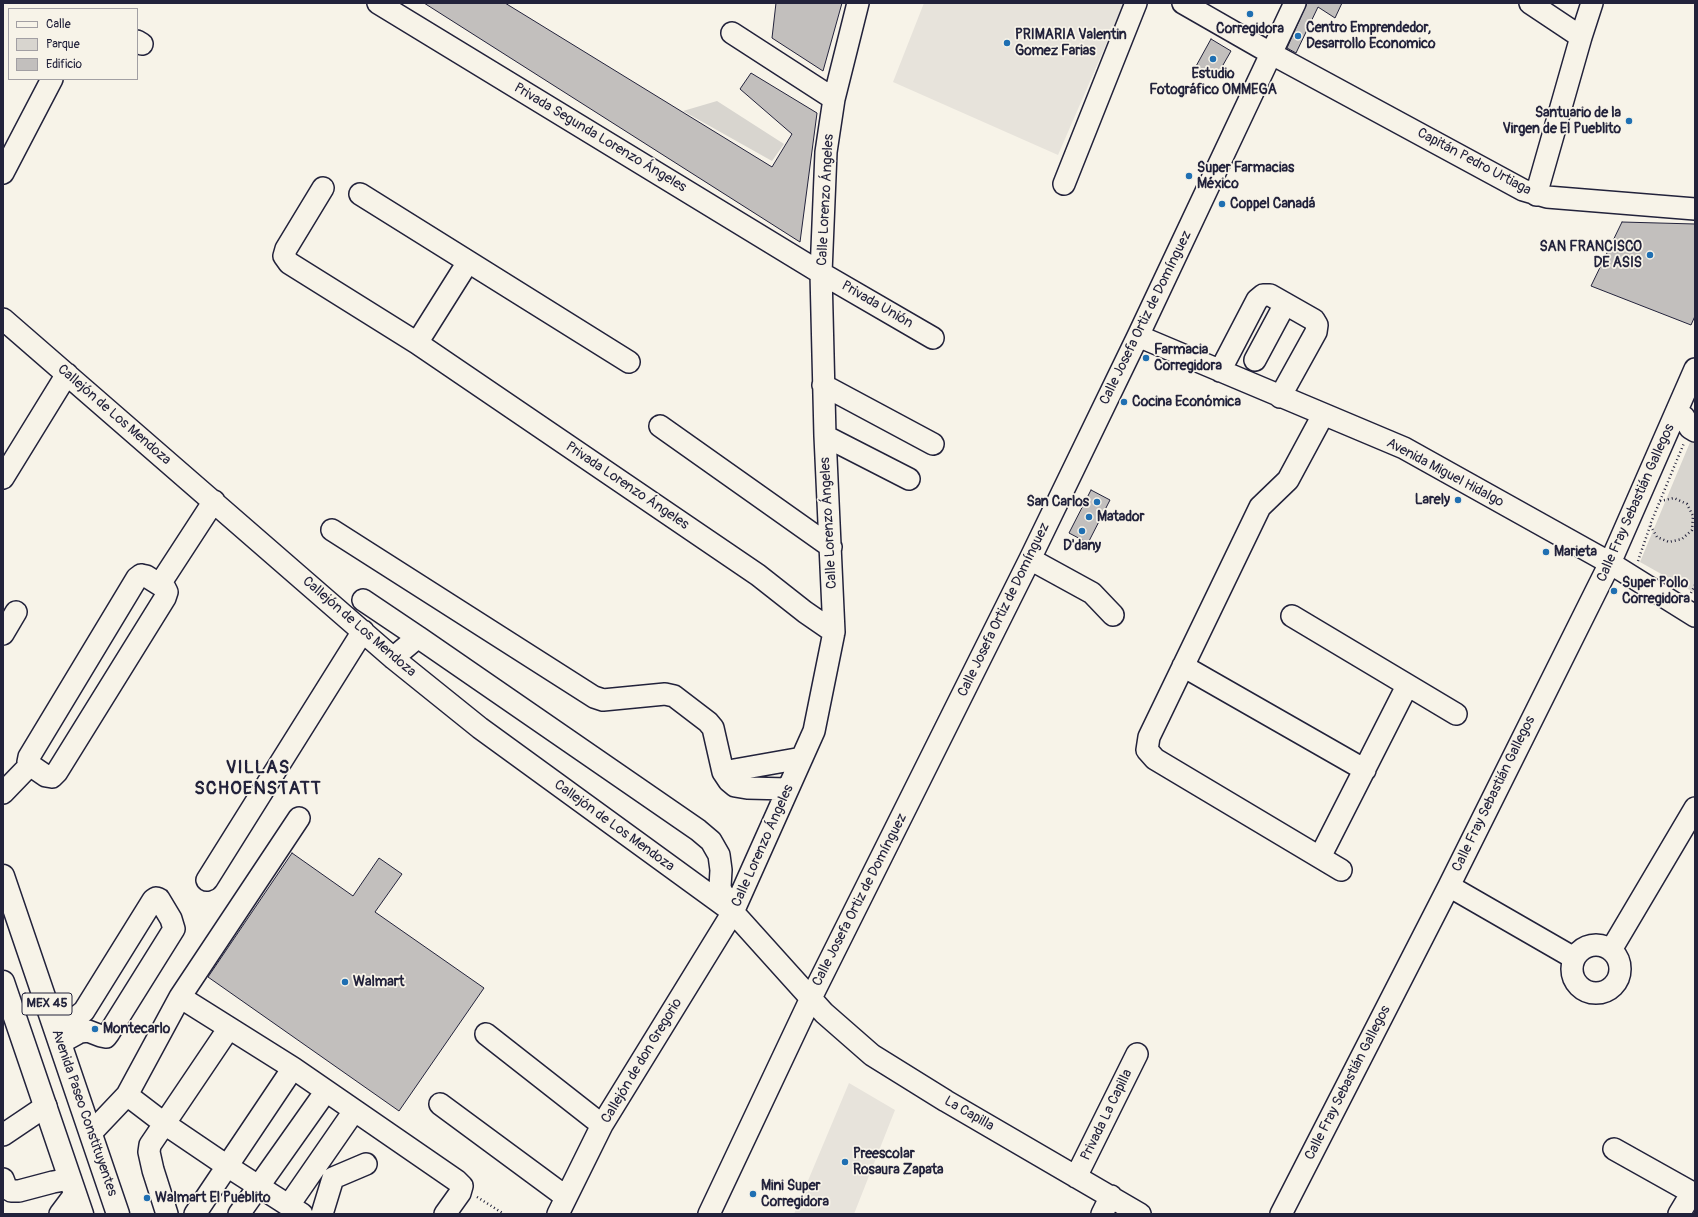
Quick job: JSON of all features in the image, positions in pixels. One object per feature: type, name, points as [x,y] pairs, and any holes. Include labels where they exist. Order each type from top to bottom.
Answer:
[{"type":"highway","name":"Avenida Paseo Constituyentes","points":[[3,876],[118,1214]]},
{"type":"highway","name":"MEX 45","points":[[3,982],[82,1214]]},
{"type":"street","name":"Privada Segunda Lorenzo Ángeles","points":[[378,3],[821,273]]},
{"type":"street","name":"Calle Lorenzo Ángeles","points":[[811,998],[735,907],[814,731],[834,632],[825,436],[821,273],[826,152],[834,99],[858,3]]},
{"type":"street","points":[[1064,184],[1136,3]]},
{"type":"street","name":"Capitán Pedro Urtiaga","points":[[1183,3],[1272,54],[1523,190],[1546,197],[1695,209]]},
{"type":"street","name":"Calle Josefa Ortiz de Domínguez","points":[[709,1214],[811,998],[1030,559],[1138,336],[1295,3]]},
{"type":"street","points":[[1530,3],[1581,37]]},
{"type":"street","points":[[1536,194],[1592,3]]},
{"type":"street","points":[[732,33],[834,99]]},
{"type":"street","points":[[3,173],[51,80]]},
{"type":"street","name":"Privada Lorenzo Ángeles","points":[[322,188],[286,249],[284,256],[289,263],[417,343],[758,575],[805,612],[834,632]]},
{"type":"street","points":[[360,194],[629,362]]},
{"type":"street","points":[[417,343],[468,262]]},
{"type":"street","name":"Privada Unión","points":[[821,273],[933,338]]},
{"type":"street","points":[[1220,371],[1257,300],[1263,295],[1270,295],[1314,320],[1317,325],[1316,332],[1280,397]]},
{"type":"street","points":[[1254,360],[1286,304]]},
{"type":"street","name":"Callejón de Los Mendoza","points":[[3,319],[393,658],[480,728],[735,907]]},
{"type":"street","name":"Avenida Miguel Hidalgo","points":[[1138,336],[1404,448],[1610,562],[1695,616]]},
{"type":"street","name":"Calle Fray Sebastián Gallegos","points":[[1281,1214],[1449,886],[1610,562],[1695,369]]},
{"type":"street","points":[[3,478],[67,374]]},
{"type":"street","points":[[824,385],[933,444]]},
{"type":"street","points":[[1677,412],[1684,417],[1693,429]]},
{"type":"street","points":[[1323,415],[1288,480],[1260,507],[1149,737],[1147,750],[1155,759],[1341,870]]},
{"type":"street","points":[[660,426],[831,547]]},
{"type":"street","points":[[825,436],[909,479]]},
{"type":"street","points":[[160,584],[214,501]]},
{"type":"street","points":[[332,530],[594,697],[602,700],[665,694],[674,696],[708,722],[713,728],[723,772],[728,782],[735,786],[747,788],[788,789]]},
{"type":"street","points":[[1030,559],[1092,593],[1113,615]]},
{"type":"street","points":[[141,575],[146,576],[160,584],[167,592],[165,598],[57,772],[52,777],[46,776],[30,765],[28,762],[29,757],[137,578],[141,575]]},
{"type":"street","points":[[363,600],[698,830],[711,841],[719,855],[721,870],[720,887],[722,893],[735,907]]},
{"type":"street","points":[[3,634],[16,612]]},
{"type":"street","points":[[1292,616],[1456,714]]},
{"type":"street","points":[[207,880],[363,631]]},
{"type":"street","points":[[393,658],[418,637]]},
{"type":"street","points":[[1183,666],[1365,770]]},
{"type":"street","points":[[1320,857],[1407,686]]},
{"type":"street","points":[[723,772],[802,758]]},
{"type":"street","points":[[3,793],[30,765]]},
{"type":"street","points":[[1611,950],[1695,808]]},
{"type":"street","points":[[91,1133],[127,1095],[180,997],[299,818]]},
{"type":"street","points":[[1449,886],[1574,958]]},
{"type":"street","points":[[156,898],[159,899],[171,919],[174,929],[109,1033],[106,1037],[88,1031],[58,1036],[84,1011],[153,900],[156,898]]},
{"type":"street","name":"Callejón de don Gregorio","points":[[562,1206],[602,1125],[735,907]]},
{"type":"street","points":[[1595,944],[1605,946],[1611,950],[1619,960],[1621,970],[1618,980],[1612,987],[1604,992],[1594,993],[1585,990],[1577,984],[1572,975],[1574,958],[1579,951],[1586,946],[1595,944]]},
{"type":"street","points":[[180,997],[293,1068],[462,1186],[460,1193],[445,1214]]},
{"type":"street","name":"La Capilla","points":[[811,998],[824,1014],[872,1055],[946,1101],[1076,1176],[1107,1205],[1140,1214]]},
{"type":"street","points":[[167,1214],[148,1152],[150,1145],[229,1028]]},
{"type":"street","points":[[486,1034],[602,1125]]},
{"type":"street","name":"Privada La Capilla","points":[[1076,1176],[1137,1054]]},
{"type":"street","points":[[195,1214],[293,1068]]},
{"type":"street","points":[[239,1214],[326,1091]]},
{"type":"street","points":[[127,1095],[165,1124],[227,1166],[296,1209],[354,1111]]},
{"type":"street","points":[[440,1104],[562,1206]]},
{"type":"street","points":[[3,1135],[22,1120],[46,1106]]},
{"type":"street","points":[[1614,1149],[1688,1191],[1688,1199],[1679,1214]]},
{"type":"street","points":[[322,1214],[333,1178],[366,1164]]},
{"type":"street","points":[[3,1179],[6,1187],[11,1191],[19,1191],[53,1182],[73,1186],[60,1214]]},
{"type":"path","points":[[1632,577],[1650,525],[1693,429]]},
{"type":"path","points":[[1650,525],[1657,537],[1669,542],[1682,539],[1692,530],[1694,516],[1687,504],[1674,498],[1660,501]]},
{"type":"path","points":[[462,1186],[504,1214]]},
{"type":"shaded area","name":"PRIMARIA Valentin Gomez Farias","points":[[924,3],[1124,3],[1058,155],[893,82]]},
{"type":"shaded area","name":"Preescolar Rosaura Zapata","points":[[849,1083],[895,1110],[854,1214],[794,1214]]},
{"type":"green space","points":[[717,101],[784,144],[772,161],[683,111]]},
{"type":"green space","points":[[1691,440],[1695,443],[1695,593],[1640,562]]},
{"type":"building","points":[[424,3],[505,3],[772,167],[792,134],[740,89],[751,73],[817,113],[800,242]]},
{"type":"building","points":[[776,3],[842,3],[823,71],[772,38]]},
{"type":"building","name":"Centro Emprendedor, Desarrollo Economico","points":[[1307,3],[1342,3],[1335,18],[1318,7],[1296,53],[1287,48]]},
{"type":"building","name":"Estudio Fotográfico OMMEGA","points":[[1211,39],[1231,51],[1215,79],[1195,68]]},
{"type":"building","name":"SAN FRANCISCO DE ASIS","points":[[1622,222],[1695,224],[1695,316],[1691,325],[1591,286]]},
{"type":"building","points":[[1091,490],[1110,500],[1088,543],[1069,533]]},
{"type":"building","name":"Walmart","points":[[292,853],[353,896],[379,858],[402,874],[375,912],[484,988],[399,1111],[208,977]]},
{"type":"place","name":"Corregidora","points":[[1250,14]]},
{"type":"place","name":"Centro Emprendedor, Desarrollo Economico","points":[[1298,36]]},
{"type":"place","name":"PRIMARIA Valentin Gomez Farias","points":[[1007,43]]},
{"type":"place","name":"Estudio Fotográfico OMMEGA","points":[[1213,59]]},
{"type":"place","name":"Santuario de la Virgen de El Pueblito","points":[[1629,121]]},
{"type":"place","name":"Super Farmacias México","points":[[1189,176]]},
{"type":"place","name":"Coppel Canadá","points":[[1222,204]]},
{"type":"place","name":"SAN FRANCISCO DE ASIS","points":[[1650,255]]},
{"type":"place","name":"Farmacia Corregidora","points":[[1146,358]]},
{"type":"place","name":"Cocina Económica","points":[[1124,402]]},
{"type":"place","name":"Larely","points":[[1458,500]]},
{"type":"place","name":"San Carlos","points":[[1097,502]]},
{"type":"place","name":"Matador","points":[[1089,517]]},
{"type":"place","name":"D'dany","points":[[1082,531]]},
{"type":"place","name":"Marieta","points":[[1546,552]]},
{"type":"place","name":"Super Pollo Corregidora","points":[[1614,591]]},
{"type":"place","name":"Walmart","points":[[345,982]]},
{"type":"place","name":"Montecarlo","points":[[95,1029]]},
{"type":"place","name":"Preescolar Rosaura Zapata","points":[[845,1162]]},
{"type":"place","name":"Mini Super Corregidora","points":[[753,1194]]},
{"type":"place","name":"Walmart El Pueblito","points":[[147,1198]]},
{"type":"district","name":"VILLAS SCHOENSTATT","points":[[258,778]]}]
